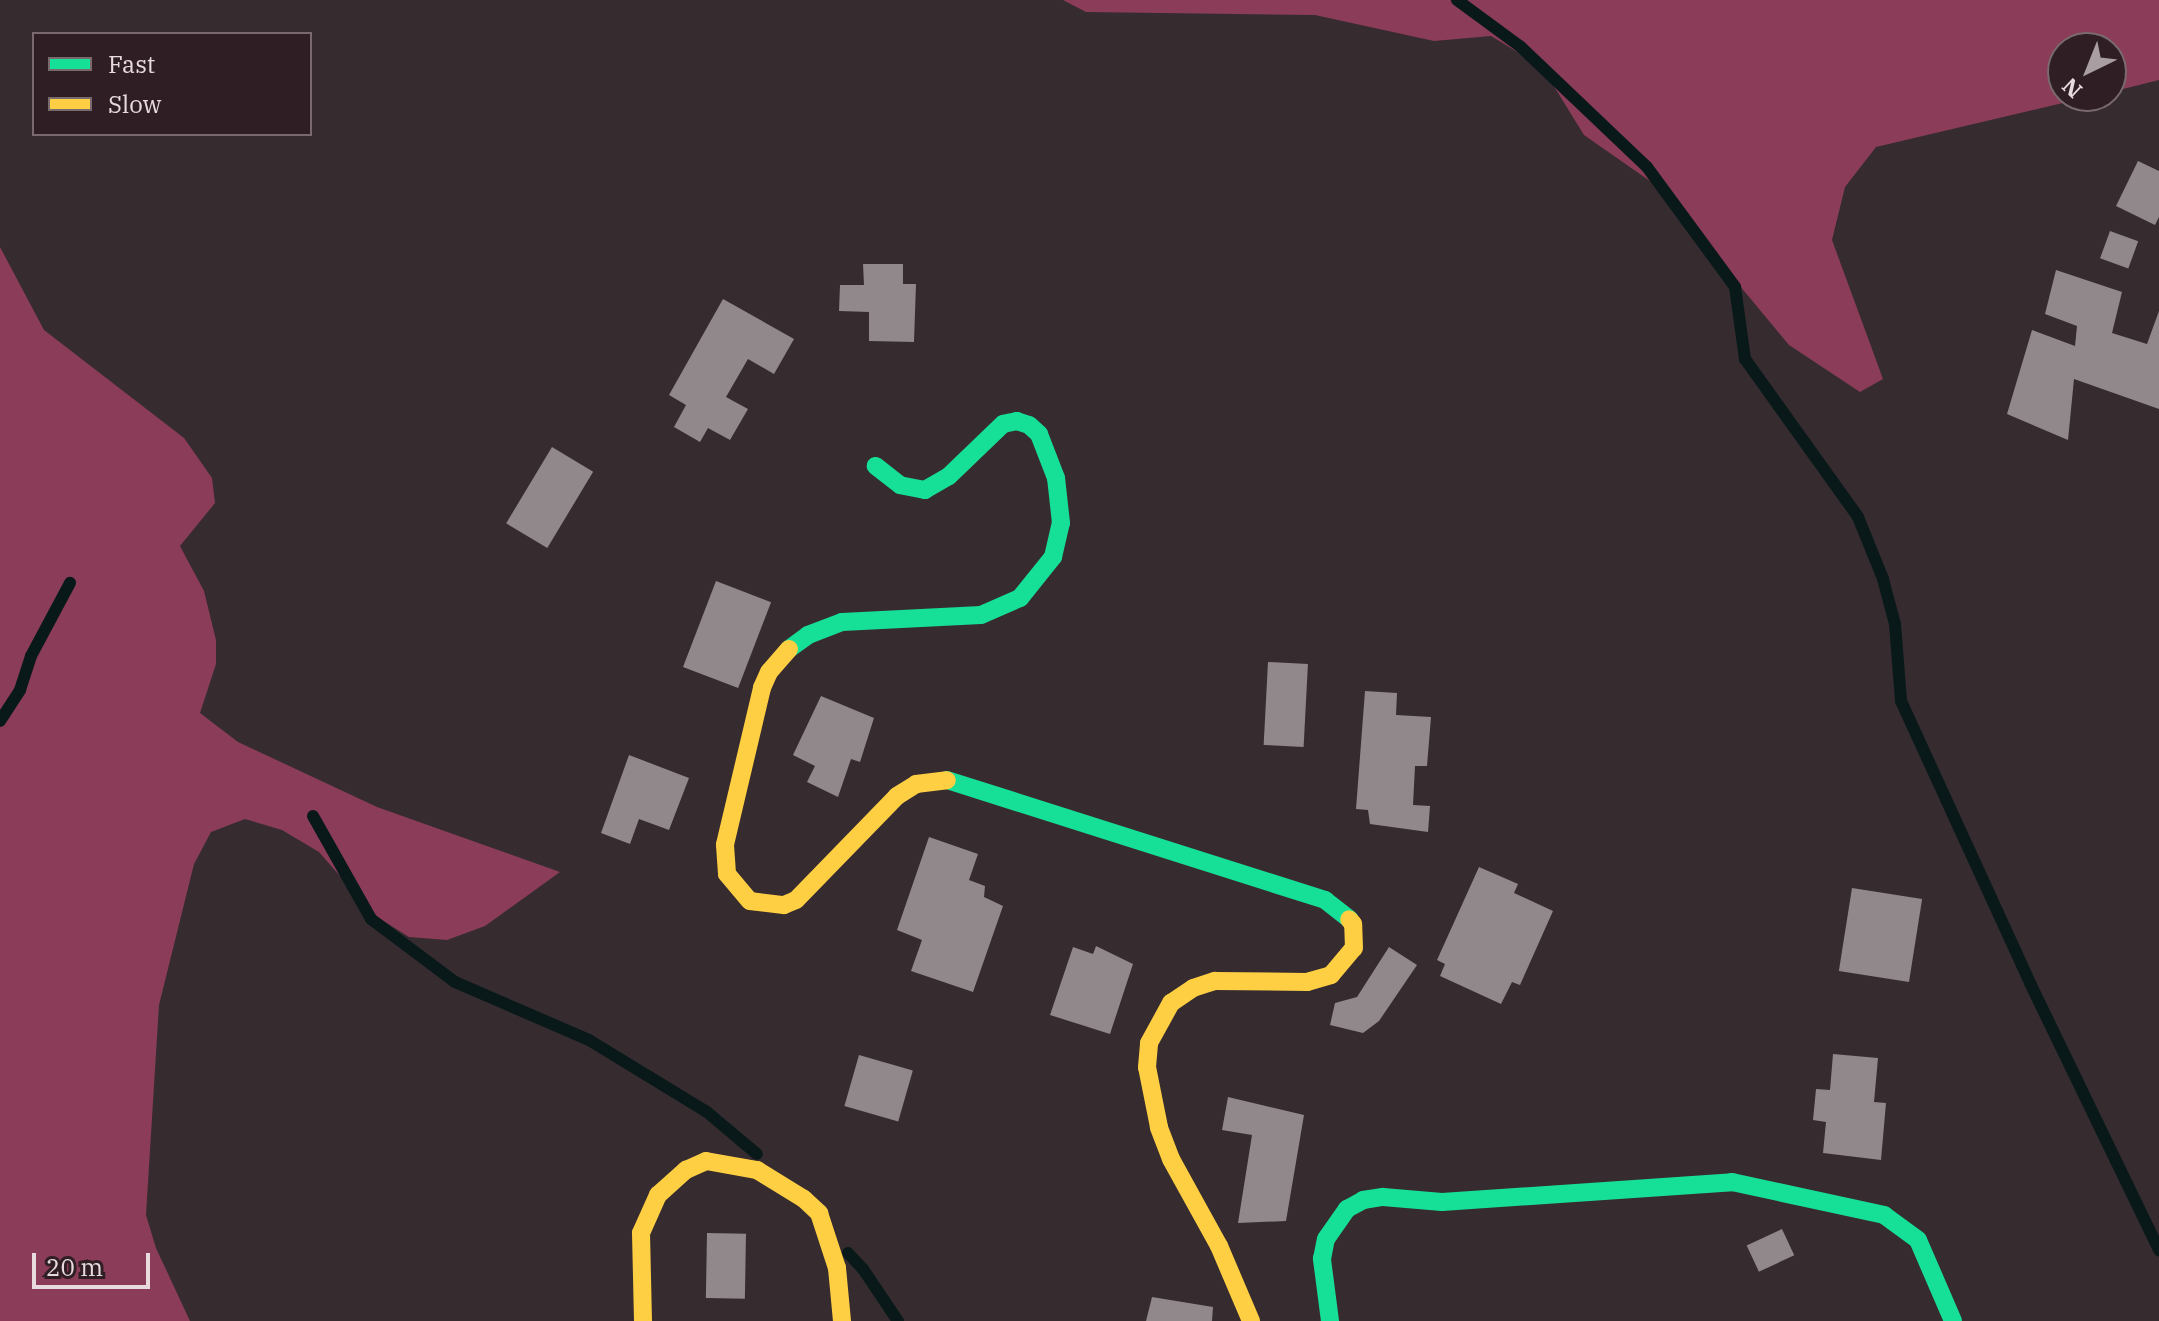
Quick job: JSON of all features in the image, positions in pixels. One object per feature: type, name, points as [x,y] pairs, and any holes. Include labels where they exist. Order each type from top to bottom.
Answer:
[{"type":"street","points":[[876,466],[900,485],[925,490],[949,476],[1003,424],[1017,421],[1029,425],[1039,434],[1056,478],[1061,523],[1053,557],[1040,577],[1020,598],[981,615],[842,622],[808,635],[790,647],[769,672],[762,688],[725,845],[727,874],[750,901],[769,906],[796,900],[897,796],[916,784],[948,780],[1325,900],[1345,914],[1353,924],[1354,948],[1331,975],[1307,982],[1215,981],[1193,988],[1171,1003],[1149,1043],[1147,1067],[1159,1127],[1171,1159],[1219,1246],[1251,1321]]},
{"type":"street","points":[[643,1321],[641,1233],[658,1195],[686,1170],[706,1161],[732,1163],[757,1170],[804,1199],[819,1213],[837,1268],[842,1321]]},
{"type":"street","points":[[1330,1321],[1322,1259],[1326,1239],[1347,1209],[1363,1200],[1383,1197],[1442,1202],[1732,1182],[1884,1215],[1918,1240],[1953,1321]]},
{"type":"shaded area","points":[[1063,0],[2159,0],[2159,80],[2127,88],[2127,32],[2047,32],[2047,107],[1876,147],[1845,187],[1832,240],[1883,379],[1860,392],[1789,345],[1657,186],[1584,135],[1542,67],[1491,36],[1434,41],[1315,15],[1086,12]]},
{"type":"shaded area","points":[[0,247],[44,330],[184,438],[212,478],[215,503],[180,546],[204,591],[216,640],[216,664],[200,713],[238,742],[377,807],[560,872],[485,926],[447,940],[409,937],[374,915],[319,852],[282,830],[245,819],[211,832],[194,864],[159,1005],[146,1215],[156,1248],[190,1321],[0,1321]]},
{"type":"building","points":[[2138,161],[2159,171],[2159,217],[2155,225],[2116,206]]},
{"type":"building","points":[[2110,231],[2138,241],[2128,269],[2100,258]]},
{"type":"building","points":[[863,264],[903,264],[903,284],[916,284],[914,342],[869,341],[869,312],[839,311],[840,285],[864,285]]},
{"type":"building","points":[[2056,270],[2122,292],[2112,333],[2147,344],[2159,311],[2159,409],[2074,379],[2068,440],[2007,414],[2032,330],[2075,346],[2077,326],[2045,314]]},
{"type":"building","points":[[723,299],[794,339],[774,374],[748,359],[726,397],[748,409],[730,440],[708,428],[700,442],[674,427],[686,405],[669,395]]},
{"type":"building","points":[[552,447],[593,472],[547,548],[506,523]]},
{"type":"building","points":[[716,581],[771,602],[738,688],[683,667]]},
{"type":"building","points":[[1268,662],[1308,664],[1304,747],[1264,745]]},
{"type":"building","points":[[1365,691],[1397,693],[1396,715],[1431,717],[1427,766],[1415,766],[1413,805],[1430,806],[1428,832],[1370,824],[1368,810],[1356,809]]},
{"type":"building","points":[[821,696],[874,718],[860,762],[851,759],[838,797],[807,782],[815,766],[793,755]]},
{"type":"building","points":[[629,755],[689,778],[669,830],[639,819],[630,844],[601,833]]},
{"type":"building","points":[[929,837],[978,854],[969,880],[985,886],[984,897],[1003,906],[973,992],[911,971],[922,940],[897,930]]},
{"type":"building","points":[[1479,867],[1518,884],[1514,893],[1553,911],[1520,985],[1512,982],[1501,1004],[1440,976],[1445,964],[1437,960]]},
{"type":"building","points":[[1852,888],[1922,899],[1909,982],[1839,971]]},
{"type":"building","points":[[1096,946],[1133,964],[1110,1034],[1050,1015],[1073,947],[1093,954]]},
{"type":"building","points":[[1389,947],[1417,965],[1379,1021],[1363,1033],[1330,1025],[1335,1003],[1357,997]]},
{"type":"building","points":[[1833,1054],[1878,1058],[1874,1102],[1886,1103],[1881,1160],[1823,1153],[1826,1122],[1813,1120],[1816,1089],[1830,1090]]},
{"type":"building","points":[[859,1055],[913,1070],[898,1121],[844,1106]]},
{"type":"building","points":[[1228,1097],[1304,1115],[1286,1221],[1238,1223],[1252,1135],[1222,1130]]},
{"type":"building","points":[[1782,1229],[1794,1255],[1759,1272],[1747,1245]]},
{"type":"building","points":[[707,1233],[746,1234],[745,1299],[706,1298]]},
{"type":"building","points":[[1152,1297],[1213,1307],[1212,1321],[1146,1321]]},
{"type":"waterway","points":[[1457,0],[1521,47],[1647,167],[1735,287],[1745,359],[1858,517],[1883,579],[1895,624],[1901,701],[2030,983],[2159,1250]]},
{"type":"waterway","points":[[0,721],[20,690],[31,656],[70,583]]},
{"type":"waterway","points":[[313,816],[371,919],[455,982],[589,1040],[707,1112],[757,1154]]},
{"type":"waterway","points":[[848,1253],[863,1269],[898,1321]]},
{"type":"traffic: fast","points":[[789,649],[808,635],[842,622],[981,615],[1020,598],[1053,557],[1061,523],[1056,478],[1039,434],[1029,425],[1017,421],[1003,424],[949,476],[925,490],[900,485],[876,466]]},
{"type":"traffic: fast","points":[[947,780],[1325,900],[1349,919]]},
{"type":"traffic: fast","points":[[1330,1321],[1322,1259],[1326,1239],[1347,1209],[1363,1200],[1383,1197],[1442,1202],[1732,1182],[1884,1215],[1918,1240],[1953,1321]]},
{"type":"traffic: slow","points":[[789,649],[769,672],[762,688],[725,845],[727,874],[750,901],[784,905],[796,900],[897,796],[916,784],[947,780]]},
{"type":"traffic: slow","points":[[1251,1321],[1219,1246],[1171,1159],[1159,1127],[1147,1067],[1149,1043],[1171,1003],[1193,988],[1215,981],[1307,982],[1331,975],[1354,948],[1353,924],[1349,919]]},
{"type":"traffic: slow","points":[[643,1321],[641,1233],[658,1195],[686,1170],[706,1161],[757,1170],[804,1199],[819,1213],[837,1268],[842,1321]]}]
